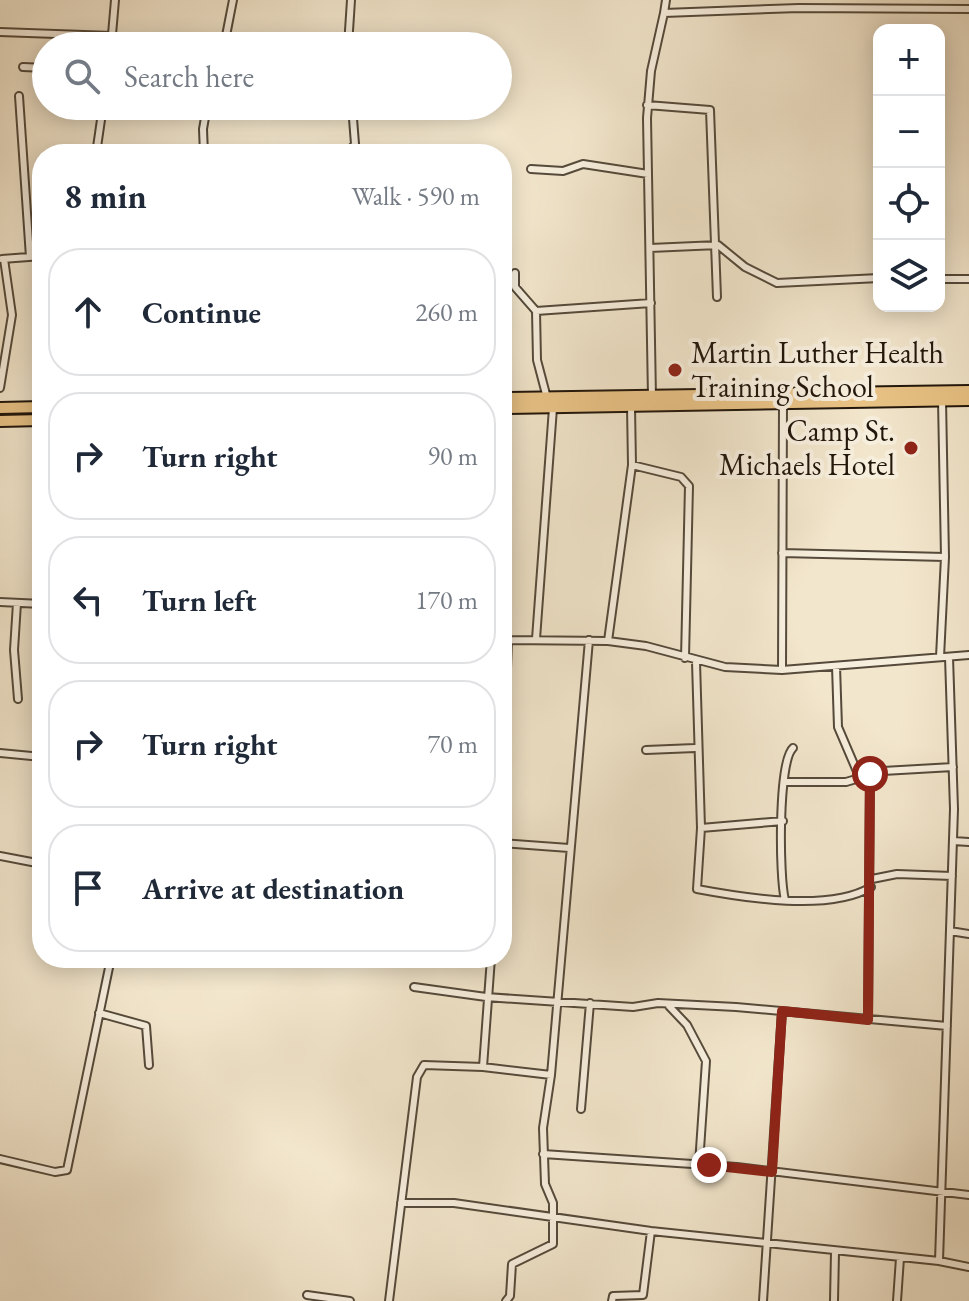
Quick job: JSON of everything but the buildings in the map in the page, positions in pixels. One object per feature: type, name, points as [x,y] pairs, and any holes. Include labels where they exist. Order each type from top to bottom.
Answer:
[{"type":"highway","points":[[512,407],[652,397],[969,391]]},
{"type":"highway","points":[[512,399],[631,407],[969,400]]},
{"type":"highway","points":[[0,408],[32,407]]},
{"type":"highway","points":[[0,421],[32,420]]},
{"type":"street","points":[[112,32],[115,0]]},
{"type":"street","points":[[227,32],[233,0]]},
{"type":"street","points":[[349,32],[351,0]]},
{"type":"street","points":[[652,397],[647,105],[666,0]]},
{"type":"street","points":[[799,8],[805,0]]},
{"type":"street","points":[[881,0],[882,9]]},
{"type":"street","points":[[664,13],[799,8],[969,9]]},
{"type":"street","points":[[0,32],[32,33]]},
{"type":"street","points":[[23,67],[32,67]]},
{"type":"street","points":[[0,388],[12,315],[2,259],[30,257],[19,96]]},
{"type":"street","points":[[647,105],[710,110],[718,245],[717,297]]},
{"type":"street","points":[[97,144],[101,120]]},
{"type":"street","points":[[204,144],[205,120]]},
{"type":"street","points":[[350,144],[351,120]]},
{"type":"street","points":[[531,169],[563,171],[583,164],[648,174]]},
{"type":"street","points":[[650,248],[718,245],[745,267],[777,283],[873,278]]},
{"type":"street","points":[[515,273],[515,287],[536,311],[537,360],[550,403],[536,639]]},
{"type":"street","points":[[945,279],[969,279]]},
{"type":"street","points":[[536,311],[651,303]]},
{"type":"street","points":[[940,657],[945,557],[942,400]]},
{"type":"street","points":[[782,670],[783,405]]},
{"type":"street","points":[[608,641],[632,465],[631,407]]},
{"type":"street","points":[[632,465],[681,477],[689,486],[685,658]]},
{"type":"street","points":[[782,553],[945,557]]},
{"type":"street","points":[[0,602],[32,604]]},
{"type":"street","points":[[17,603],[14,650],[18,699]]},
{"type":"street","points":[[512,640],[608,641],[646,646],[696,662],[782,670],[969,655]]},
{"type":"street","points":[[506,1301],[510,1296],[512,1264],[553,1244],[553,1203],[545,1184],[543,1128],[551,1075],[569,848],[578,796],[580,709],[589,640]]},
{"type":"street","points":[[939,1261],[953,841],[949,657]]},
{"type":"street","points":[[696,662],[695,748],[701,828],[697,889],[785,900],[854,897],[872,883],[897,874],[952,876]]},
{"type":"street","points":[[836,666],[838,727],[859,776]]},
{"type":"street","points":[[646,750],[695,748]]},
{"type":"street","points":[[785,900],[779,862],[786,754],[793,748]]},
{"type":"street","points":[[0,753],[32,756]]},
{"type":"street","points":[[784,782],[846,782],[870,774],[953,767]]},
{"type":"street","points":[[868,1020],[872,883],[870,774]]},
{"type":"street","points":[[701,828],[783,821]]},
{"type":"street","points":[[953,841],[969,842]]},
{"type":"street","points":[[512,844],[569,848]]},
{"type":"street","points":[[0,856],[32,862]]},
{"type":"street","points":[[950,931],[969,934]]},
{"type":"street","points":[[0,1159],[55,1172],[67,1170],[109,968]]},
{"type":"street","points":[[483,1067],[490,968]]},
{"type":"street","points":[[414,987],[486,997],[782,1011],[947,1026]]},
{"type":"street","points":[[581,1109],[590,1003]]},
{"type":"street","points":[[669,1006],[687,1025],[706,1061],[699,1164]]},
{"type":"street","points":[[763,1301],[782,1011]]},
{"type":"street","points":[[99,1013],[146,1026],[149,1065]]},
{"type":"street","points":[[389,1301],[417,1077],[424,1065],[483,1067],[551,1075]]},
{"type":"street","points":[[543,1154],[699,1164],[969,1195]]},
{"type":"street","points":[[401,1203],[454,1203],[553,1219],[939,1261],[969,1267]]},
{"type":"street","points":[[612,1301],[613,1296],[643,1295],[651,1231]]},
{"type":"street","points":[[834,1301],[835,1252]]},
{"type":"street","points":[[897,1301],[900,1258]]},
{"type":"street","points":[[307,1295],[350,1301]]},
{"type":"place","name":"Martin Luther Health Training School","points":[[675,370]]},
{"type":"place","name":"Camp St. Michaels Hotel","points":[[911,448]]},
{"type":"route","points":[[709,1165],[772,1172],[782,1011],[868,1020],[872,879],[869,865],[870,774]]}]
